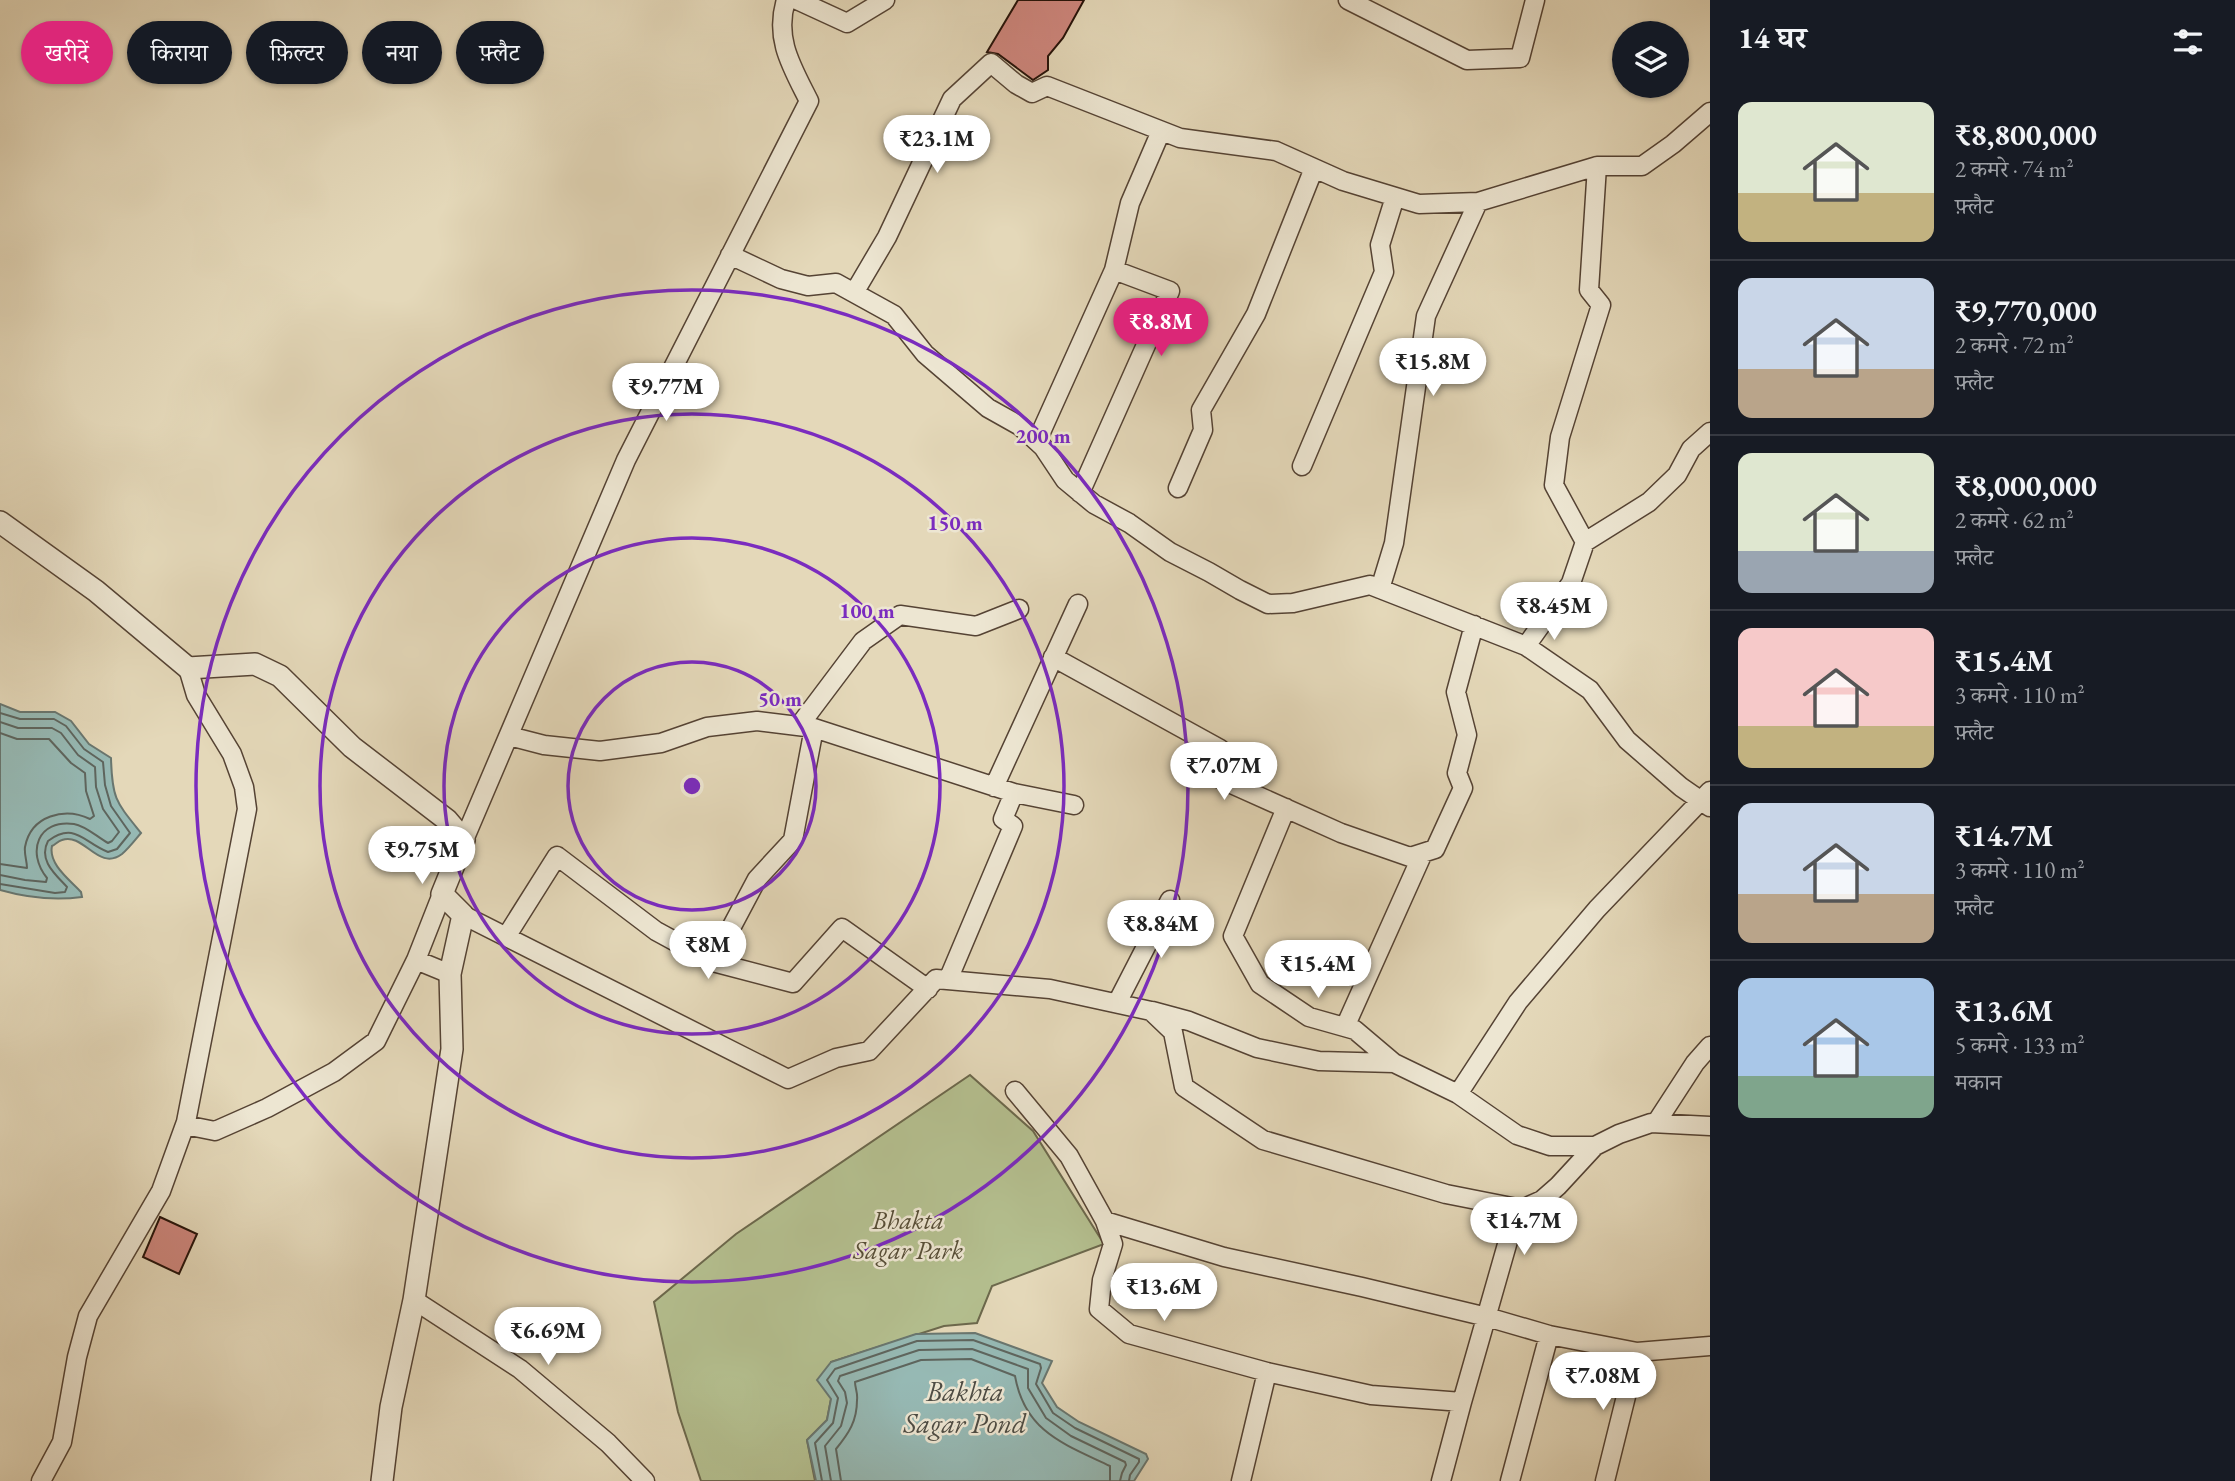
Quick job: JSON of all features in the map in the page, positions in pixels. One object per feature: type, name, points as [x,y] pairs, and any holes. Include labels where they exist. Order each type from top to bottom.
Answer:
[{"type":"street","points":[[185,1125],[215,1131],[267,1108],[334,1072],[376,1041],[416,960],[464,840],[626,460],[809,101],[785,52],[782,14],[786,0]]},
{"type":"street","points":[[797,0],[847,23],[885,0]]},
{"type":"street","points":[[1348,0],[1468,60],[1520,58],[1535,0]]},
{"type":"street","points":[[854,293],[887,237],[951,99],[991,63],[1016,84],[1032,93],[1047,86],[1180,138],[1276,150],[1343,181],[1419,204],[1478,202],[1597,166],[1642,166],[1710,112]]},
{"type":"street","points":[[1037,441],[1114,270],[1130,203],[1161,131]]},
{"type":"street","points":[[1584,542],[1554,485],[1560,437],[1601,305],[1589,290],[1597,166]]},
{"type":"street","points":[[1178,488],[1203,430],[1201,410],[1256,314],[1314,168]]},
{"type":"street","points":[[1302,466],[1384,272],[1380,245],[1395,197]]},
{"type":"street","points":[[1380,589],[1394,543],[1426,316],[1478,202]]},
{"type":"street","points":[[730,255],[781,279],[808,286],[836,283],[894,315],[925,354],[988,408],[1020,426],[1037,441],[1065,480],[1094,504],[1129,523],[1170,552],[1268,604],[1293,603],[1370,585],[1526,646],[1590,690],[1627,740],[1681,787],[1707,799],[1597,909],[1518,1002],[1458,1094]]},
{"type":"street","points":[[1080,493],[1170,292],[1114,270]]},
{"type":"street","points":[[1526,646],[1571,583],[1584,542],[1649,502],[1677,475],[1691,449],[1710,432]]},
{"type":"street","points":[[0,522],[96,591],[188,668],[196,695],[232,754],[244,787],[247,809],[185,1125],[161,1191],[88,1316],[76,1357],[62,1442],[41,1481]]},
{"type":"street","points":[[994,787],[1078,604]]},
{"type":"street","points":[[713,962],[757,879],[793,840],[806,727],[863,642],[900,615],[976,626],[1019,609]]},
{"type":"street","points":[[1054,657],[1220,749],[1218,778],[1341,833],[1410,857],[1435,849],[1463,788],[1457,773],[1467,735],[1456,692],[1474,625]]},
{"type":"street","points":[[188,668],[255,664],[280,676],[352,747],[447,820],[464,840]]},
{"type":"street","points":[[509,736],[544,745],[600,751],[661,743],[707,727],[757,721],[822,729],[994,787],[1074,805]]},
{"type":"street","points":[[948,980],[1013,826],[1003,819],[1014,793]]},
{"type":"street","points":[[1286,808],[1233,936],[1261,984],[1309,1017],[1354,1030],[1394,1063],[1458,1094],[1517,1135],[1550,1146],[1595,1146]]},
{"type":"street","points":[[1345,1027],[1423,853]]},
{"type":"street","points":[[506,937],[557,856],[656,931],[713,962],[793,983],[842,928],[928,989]]},
{"type":"street","points":[[442,894],[463,915],[788,1079],[836,1058],[869,1051],[936,979],[1050,989],[1151,1010],[1189,1021],[1257,1048],[1319,1061],[1394,1063]]},
{"type":"street","points":[[1117,1003],[1170,900]]},
{"type":"street","points":[[382,1481],[391,1407],[414,1300],[452,1049],[450,974],[463,915]]},
{"type":"street","points":[[416,960],[450,974]]},
{"type":"street","points":[[1151,1010],[1173,1032],[1184,1087],[1264,1140],[1446,1194],[1522,1209]]},
{"type":"street","points":[[1656,1123],[1695,1063],[1710,1046]]},
{"type":"street","points":[[1015,1091],[1069,1156],[1105,1221],[1113,1244],[1102,1280],[1099,1309],[1129,1334],[1267,1372],[1371,1395],[1462,1402]]},
{"type":"street","points":[[1441,1481],[1514,1220],[1522,1209],[1542,1200],[1559,1186],[1595,1146],[1619,1134],[1656,1123],[1710,1126]]},
{"type":"street","points":[[1105,1221],[1223,1257],[1362,1287],[1549,1335],[1637,1352],[1710,1346]]},
{"type":"street","points":[[414,1300],[520,1368],[608,1443],[645,1481]]},
{"type":"street","points":[[1510,1481],[1549,1335]]},
{"type":"street","points":[[1605,1481],[1637,1352]]},
{"type":"street","points":[[1241,1481],[1267,1372]]},
{"type":"green space","name":"Bhakta Sagar Park","points":[[970,1075],[1033,1131],[1104,1244],[992,1286],[977,1323],[944,1326],[831,1362],[831,1399],[827,1420],[807,1440],[815,1481],[701,1481],[678,1412],[654,1302],[736,1234]]},
{"type":"water","points":[[0,704],[20,712],[55,712],[71,721],[89,744],[111,758],[114,792],[141,833],[125,852],[113,858],[98,855],[70,839],[61,840],[52,846],[53,859],[81,892],[82,897],[41,898],[0,890]]},
{"type":"water","name":"Bakhta Sagar Pond","points":[[975,1333],[1052,1361],[1042,1383],[1057,1407],[1079,1422],[1146,1454],[1148,1459],[1134,1481],[816,1481],[807,1440],[827,1420],[831,1399],[817,1380],[831,1362],[916,1334]]},
{"type":"building","points":[[1018,0],[1084,0],[1063,38],[1048,56],[1048,70],[1033,80],[998,54],[987,52]]},
{"type":"building","points":[[160,1217],[197,1234],[179,1274],[143,1257]]}]
